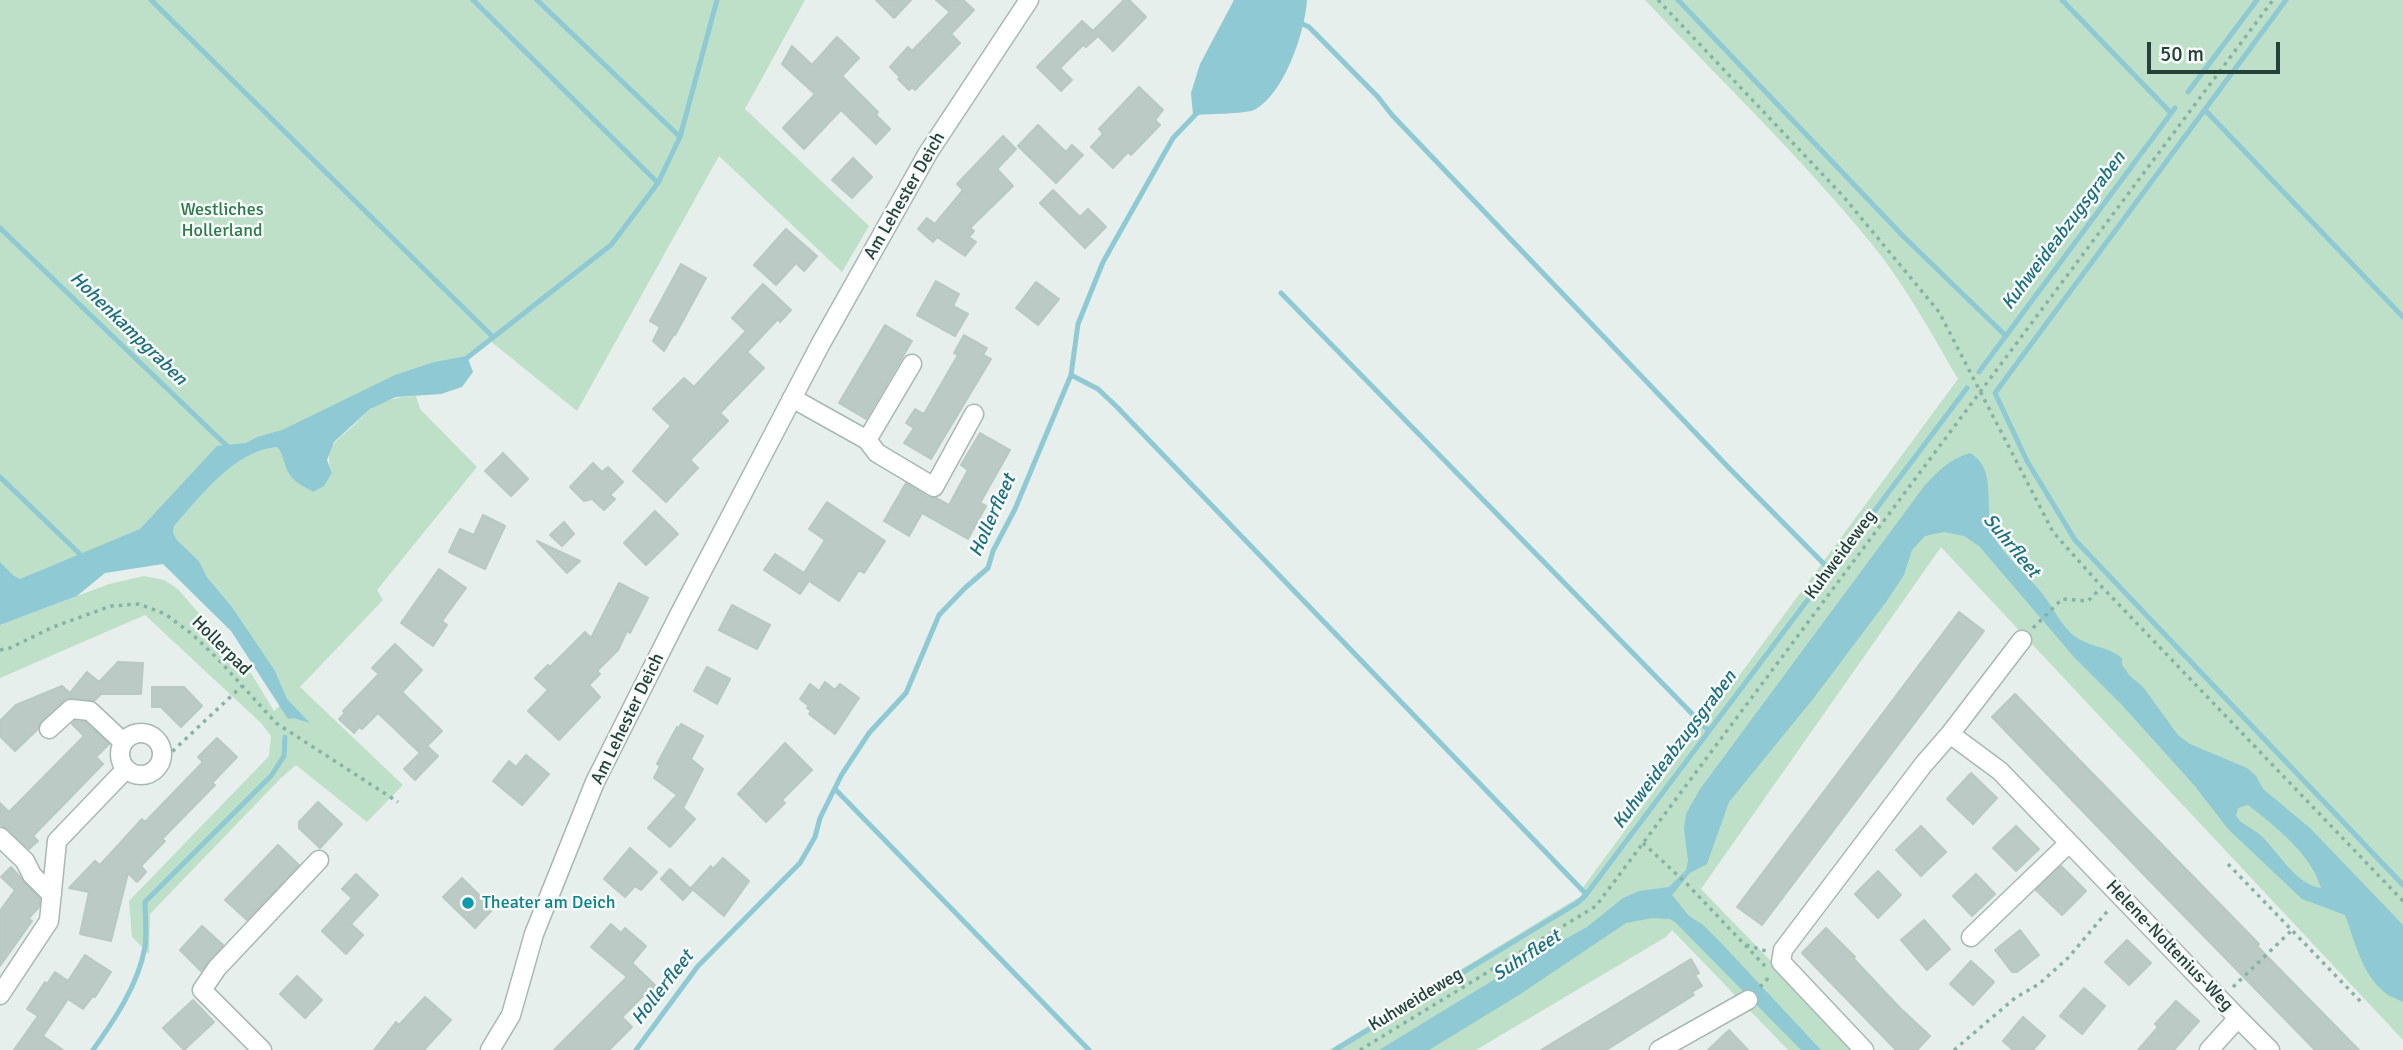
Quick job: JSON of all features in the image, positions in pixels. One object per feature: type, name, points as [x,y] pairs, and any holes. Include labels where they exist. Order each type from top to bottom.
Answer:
[{"type":"street","name":"Am Lehester Deich","points":[[490,1050],[511,1015],[534,934],[595,782],[792,398],[928,153],[1030,0]]},
{"type":"street","points":[[867,440],[912,364]]},
{"type":"street","points":[[792,398],[867,440],[877,453],[934,487],[974,414]]},
{"type":"street","points":[[1864,1050],[1781,962],[1783,950],[1923,765],[2028,633]]},
{"type":"street","points":[[49,729],[71,709],[90,711],[123,742]]},
{"type":"street","points":[[136,733],[151,735],[161,747],[160,763],[157,769],[145,775],[138,775],[126,769],[120,756],[123,742],[136,733]]},
{"type":"street","name":"Helene-Noltenius-Weg","points":[[1950,734],[2000,771],[2238,1018],[2209,1050]]},
{"type":"street","points":[[0,995],[49,921],[57,841],[126,769]]},
{"type":"street","points":[[0,837],[25,861],[32,875],[52,895]]},
{"type":"street","points":[[1971,937],[2069,843]]},
{"type":"street","points":[[262,1050],[202,990],[217,968],[319,860]]},
{"type":"street","points":[[1660,1050],[1748,1000]]},
{"type":"street","points":[[2238,1018],[2270,1050]]},
{"type":"path","points":[[1658,0],[1843,196],[1939,312],[2053,532],[2102,587],[2403,901]]},
{"type":"path","name":"Kuhweideweg","points":[[1360,1050],[1596,906],[2273,0]]},
{"type":"path","points":[[2028,633],[2063,599],[2088,601],[2102,587]]},
{"type":"path","name":"Hollerpad","points":[[0,650],[111,606],[139,604],[165,614],[192,634],[276,723],[398,802]]},
{"type":"path","points":[[160,763],[242,686]]},
{"type":"path","points":[[1643,843],[1687,884]]},
{"type":"path","points":[[2228,863],[2362,1003]]},
{"type":"path","points":[[1954,1050],[2015,998],[2039,984],[2069,957],[2100,918],[2121,897]]},
{"type":"path","points":[[2220,1000],[2292,930]]},
{"type":"green space","name":"Westliches Hollerland","points":[[0,0],[805,0],[745,109],[869,226],[842,272],[719,156],[577,411],[489,340],[454,366],[219,458],[154,532],[0,596]]},
{"type":"green space","points":[[1645,0],[2403,0],[2403,1040],[1941,547],[1701,889],[1857,1050],[1788,1050],[1672,930],[1666,937],[1476,1050],[1329,1050],[1581,896],[1584,886],[1958,379],[1887,263],[1848,215]]},
{"type":"green space","points":[[416,396],[420,409],[477,467],[377,590],[383,600],[300,687],[403,785],[367,822],[296,765],[150,914],[149,954],[132,937],[129,901],[269,756],[271,736],[261,723],[145,615],[0,678],[0,625],[109,584],[144,576],[164,580],[178,589],[252,675],[274,711],[287,699],[232,607],[207,577],[199,561],[177,540],[173,533],[174,526],[219,477],[261,450],[277,447],[285,460],[289,475],[313,492],[323,486],[332,473],[329,457],[332,446],[366,413],[385,401]]},
{"type":"water","points":[[1234,0],[1307,0],[1297,45],[1275,91],[1254,110],[1193,115],[1191,93],[1200,64]]},
{"type":"water","points":[[467,356],[473,372],[462,387],[441,394],[396,397],[370,409],[334,442],[327,460],[332,473],[324,486],[313,492],[291,477],[277,447],[261,450],[220,477],[174,526],[173,533],[177,540],[199,561],[207,577],[232,607],[275,671],[287,699],[310,723],[288,719],[231,631],[163,564],[105,573],[77,596],[0,625],[0,562],[20,579],[140,529],[217,446],[246,443],[282,430],[395,375],[434,362]]},
{"type":"water","points":[[1970,453],[1979,460],[1985,470],[1989,516],[1995,538],[2005,553],[2039,589],[2069,631],[2079,639],[2122,658],[2122,665],[2130,676],[2143,687],[2178,735],[2190,744],[2247,768],[2256,776],[2263,789],[2310,828],[2403,925],[2403,1002],[2385,993],[2369,975],[2345,915],[2302,899],[2228,829],[2194,785],[2122,705],[2074,657],[1979,546],[1964,536],[1944,532],[1925,536],[1912,550],[1904,575],[1886,602],[1813,699],[1729,802],[1707,864],[1690,873],[1672,895],[1689,916],[1702,924],[1724,946],[1821,1050],[1801,1050],[1676,923],[1670,919],[1653,918],[1626,923],[1519,995],[1429,1050],[1379,1050],[1518,965],[1587,927],[1623,898],[1639,891],[1669,887],[1686,870],[1686,814],[1700,789],[1925,485],[1956,458]],"holes":[[[2248,805],[2301,852],[2321,888],[2311,885],[2294,873],[2258,833],[2240,821],[2236,816],[2238,808]]]},
{"type":"building","points":[[876,0],[911,0],[894,18]]},
{"type":"building","points":[[936,0],[963,0],[974,10],[951,34],[960,43],[915,90],[912,87],[909,90],[890,67],[908,47],[912,51],[950,12]]},
{"type":"building","points":[[1124,0],[1129,0],[1146,17],[1113,51],[1098,36],[1086,47],[1083,45],[1060,68],[1072,80],[1061,91],[1037,67],[1082,21],[1093,31]]},
{"type":"building","points":[[837,37],[859,58],[842,76],[878,112],[876,115],[890,129],[876,144],[841,110],[804,149],[783,128],[815,94],[782,64],[792,46],[812,65]]},
{"type":"building","points":[[1139,87],[1163,110],[1155,120],[1160,125],[1131,155],[1128,152],[1113,168],[1091,147],[1103,134],[1099,129]]},
{"type":"building","points":[[1038,125],[1066,152],[1072,145],[1083,155],[1056,183],[1018,146]]},
{"type":"building","points":[[1003,136],[1016,149],[997,169],[1013,186],[970,228],[974,231],[969,237],[976,242],[965,256],[937,237],[933,242],[918,229],[927,218],[935,224],[963,190],[957,184]]},
{"type":"building","points":[[853,158],[872,177],[852,198],[832,180]]},
{"type":"building","points":[[1053,190],[1080,217],[1088,209],[1106,227],[1085,248],[1040,203]]},
{"type":"building","points":[[786,229],[817,256],[804,271],[796,263],[776,285],[754,265]]},
{"type":"building","points":[[681,264],[706,278],[664,351],[653,341],[660,327],[650,321]]},
{"type":"building","points":[[936,281],[959,294],[953,306],[968,314],[955,336],[917,315]]},
{"type":"building","points":[[1036,282],[1059,299],[1038,325],[1016,308]]},
{"type":"building","points":[[763,284],[791,310],[780,322],[778,319],[747,352],[764,368],[720,413],[728,421],[690,460],[698,468],[666,502],[633,471],[671,426],[653,409],[684,378],[694,387],[746,331],[732,318]]},
{"type":"building","points":[[885,325],[912,341],[866,419],[839,403]]},
{"type":"building","points":[[964,335],[987,348],[983,355],[991,359],[931,459],[904,443],[914,428],[906,423],[915,409],[924,414],[958,355],[954,353]]},
{"type":"building","points":[[980,433],[1010,450],[980,503],[986,506],[968,539],[922,513],[909,536],[884,521],[906,483],[928,497],[949,505],[968,470],[961,465]]},
{"type":"building","points":[[503,453],[528,479],[511,496],[485,471]]},
{"type":"building","points":[[593,463],[602,472],[608,467],[623,482],[610,495],[615,499],[604,510],[592,499],[584,501],[570,487]]},
{"type":"building","points":[[827,502],[885,541],[864,573],[859,570],[839,601],[809,581],[800,594],[764,570],[775,554],[804,573],[825,540],[809,529]]},
{"type":"building","points":[[655,511],[678,534],[646,565],[624,543]]},
{"type":"building","points":[[483,515],[505,526],[485,569],[449,552],[460,529],[474,535]]},
{"type":"building","points":[[564,522],[574,534],[562,546],[550,535]]},
{"type":"building","points":[[537,541],[580,561],[567,573]]},
{"type":"building","points":[[439,569],[466,588],[442,621],[447,625],[433,646],[401,623]]},
{"type":"building","points":[[619,583],[648,598],[630,633],[627,631],[618,650],[597,671],[600,674],[589,685],[600,697],[559,740],[528,711],[548,690],[535,678],[585,632],[591,638]]},
{"type":"building","points":[[732,605],[770,625],[757,649],[719,630]]},
{"type":"building","points":[[1959,612],[1984,631],[1762,925],[1737,907]]},
{"type":"building","points":[[395,644],[422,670],[402,692],[442,731],[427,746],[438,756],[415,780],[404,769],[420,753],[378,713],[354,733],[339,719],[345,713],[343,711],[379,674],[372,668]]},
{"type":"building","points":[[118,662],[143,663],[141,694],[101,694],[94,701],[67,698],[41,721],[38,729],[15,751],[0,736],[0,721],[16,705],[62,686],[70,693],[87,672],[99,682]]},
{"type":"building","points":[[707,667],[730,679],[717,704],[694,691]]},
{"type":"building","points":[[825,682],[835,690],[840,684],[859,698],[835,734],[809,714],[809,706],[800,699],[810,684],[819,691]]},
{"type":"building","points":[[152,687],[184,687],[202,706],[181,727],[161,707],[152,707]]},
{"type":"building","points":[[2015,694],[2359,1050],[2315,1050],[2149,880],[1992,717]]},
{"type":"building","points":[[75,721],[85,722],[109,744],[96,757],[103,764],[33,836],[38,841],[29,849],[0,825],[0,803],[9,812],[84,736],[72,724]]},
{"type":"building","points":[[681,724],[703,736],[691,759],[703,769],[683,808],[695,819],[670,847],[648,828],[677,795],[654,778],[660,766],[657,764]]},
{"type":"building","points":[[217,738],[237,757],[212,783],[215,785],[162,839],[165,841],[141,866],[146,872],[137,882],[128,873],[111,941],[80,934],[89,892],[69,888],[95,861],[100,865],[142,819],[145,822],[203,762],[198,757]]},
{"type":"building","points":[[785,743],[812,770],[782,800],[785,803],[766,822],[738,794]]},
{"type":"building","points":[[526,755],[549,774],[522,805],[493,781],[509,761],[516,767]]},
{"type":"building","points":[[1971,773],[1997,798],[1973,824],[1947,799]]},
{"type":"building","points":[[318,802],[342,824],[320,848],[299,828],[299,822]]},
{"type":"building","points":[[1921,826],[1946,852],[1921,876],[1896,850]]},
{"type":"building","points":[[2016,826],[2039,849],[2016,871],[1993,848]]},
{"type":"building","points":[[278,845],[299,865],[247,920],[225,900]]},
{"type":"building","points":[[630,848],[657,872],[641,890],[635,886],[625,897],[604,879]]},
{"type":"building","points":[[723,858],[749,881],[724,916],[691,888],[711,866],[713,869]]},
{"type":"building","points":[[2061,866],[2086,891],[2062,915],[2036,890]]},
{"type":"building","points":[[11,867],[40,899],[39,907],[28,919],[32,921],[0,966],[0,911],[15,890],[1,877]]},
{"type":"building","points":[[670,869],[692,890],[683,900],[661,879]]},
{"type":"building","points":[[1878,871],[1901,895],[1878,918],[1855,894]]},
{"type":"building","points":[[356,874],[378,895],[351,924],[363,935],[346,954],[322,931],[352,898],[342,889]]},
{"type":"building","points":[[1976,874],[1995,894],[1972,916],[1953,896]]},
{"type":"building","name":"Theater am Deich","points":[[462,878],[493,909],[475,928],[443,897]]},
{"type":"building","points":[[1924,920],[1950,949],[1927,970],[1901,940]]},
{"type":"building","points":[[611,924],[621,933],[625,928],[646,946],[632,963],[662,992],[655,1001],[646,993],[622,1017],[632,1027],[609,1050],[554,1050],[627,977],[591,947]]},
{"type":"building","points":[[202,926],[223,945],[201,971],[180,950]]},
{"type":"building","points":[[1826,928],[1900,1008],[1930,1036],[1917,1050],[1896,1050],[1802,953]]},
{"type":"building","points":[[2020,930],[2039,955],[2017,972],[2012,972],[1995,950]]},
{"type":"building","points":[[2127,940],[2151,963],[2129,985],[2105,962]]},
{"type":"building","points":[[85,955],[111,972],[95,997],[93,996],[83,1009],[68,999],[43,1036],[63,1050],[14,1050],[38,1016],[27,1009],[45,982],[47,984],[55,972],[68,981]]},
{"type":"building","points":[[1691,959],[1699,973],[1695,975],[1702,986],[1692,992],[1694,995],[1606,1050],[1541,1050]]},
{"type":"building","points":[[1971,961],[1994,982],[1973,1005],[1950,984]]},
{"type":"building","points":[[297,976],[322,1000],[305,1018],[280,994]]},
{"type":"building","points":[[2084,988],[2105,1006],[2082,1034],[2060,1016]]},
{"type":"building","points":[[425,997],[451,1020],[424,1050],[374,1050],[396,1022],[399,1025]]},
{"type":"building","points":[[193,1000],[214,1022],[184,1050],[163,1028]]},
{"type":"building","points":[[2176,1001],[2199,1021],[2174,1050],[2138,1050],[2158,1027],[2155,1024]]},
{"type":"building","points":[[2023,1017],[2045,1036],[2033,1050],[2013,1050],[2003,1041]]},
{"type":"building","points":[[1729,1030],[1748,1050],[1708,1050]]},
{"type":"waterway","points":[[151,0],[493,337]]},
{"type":"waterway","points":[[473,0],[658,183]]},
{"type":"waterway","points":[[537,0],[680,137]]},
{"type":"waterway","points":[[463,361],[611,245],[658,183],[680,137],[717,0]]},
{"type":"waterway","points":[[1678,0],[1903,236],[2006,336]]},
{"type":"waterway","points":[[2062,0],[2171,113]]},
{"type":"waterway","name":"Kuhweideabzugsgraben","points":[[2188,92],[2257,0]]},
{"type":"waterway","points":[[2286,0],[1995,393],[2027,461],[2075,540],[2403,885]]},
{"type":"waterway","points":[[1296,21],[1309,27],[1378,97],[1392,115],[1730,469],[1830,570]]},
{"type":"waterway","name":"Kuhweideabzugsgraben","points":[[1979,372],[2175,108]]},
{"type":"waterway","points":[[2205,110],[2403,317]]},
{"type":"waterway","name":"Hollerfleet","points":[[636,1050],[698,966],[800,863],[815,837],[820,818],[842,774],[869,733],[906,693],[939,615],[988,568],[993,551],[1015,509],[1071,375],[1078,324],[1103,262],[1173,138],[1199,111]]},
{"type":"waterway","name":"Hohenkampgraben","points":[[0,228],[229,448]]},
{"type":"waterway","points":[[1281,293],[1709,731]]},
{"type":"waterway","points":[[1071,375],[1098,389],[1117,407],[1586,894]]},
{"type":"waterway","name":"Kuhweideabzugsgraben","points":[[1335,1050],[1585,896],[1967,388]]},
{"type":"waterway","points":[[0,477],[83,557]]},
{"type":"waterway","points":[[93,1050],[117,1014],[142,961],[146,930],[145,902],[271,776],[284,756],[285,737]]},
{"type":"waterway","points":[[835,789],[1089,1050]]},
{"type":"place","name":"Theater am Deich","points":[[468,903]]},
{"type":"water label","name":"Suhrfleet","points":[[2011,546]]},
{"type":"water label","name":"Suhrfleet","points":[[1527,956]]}]
